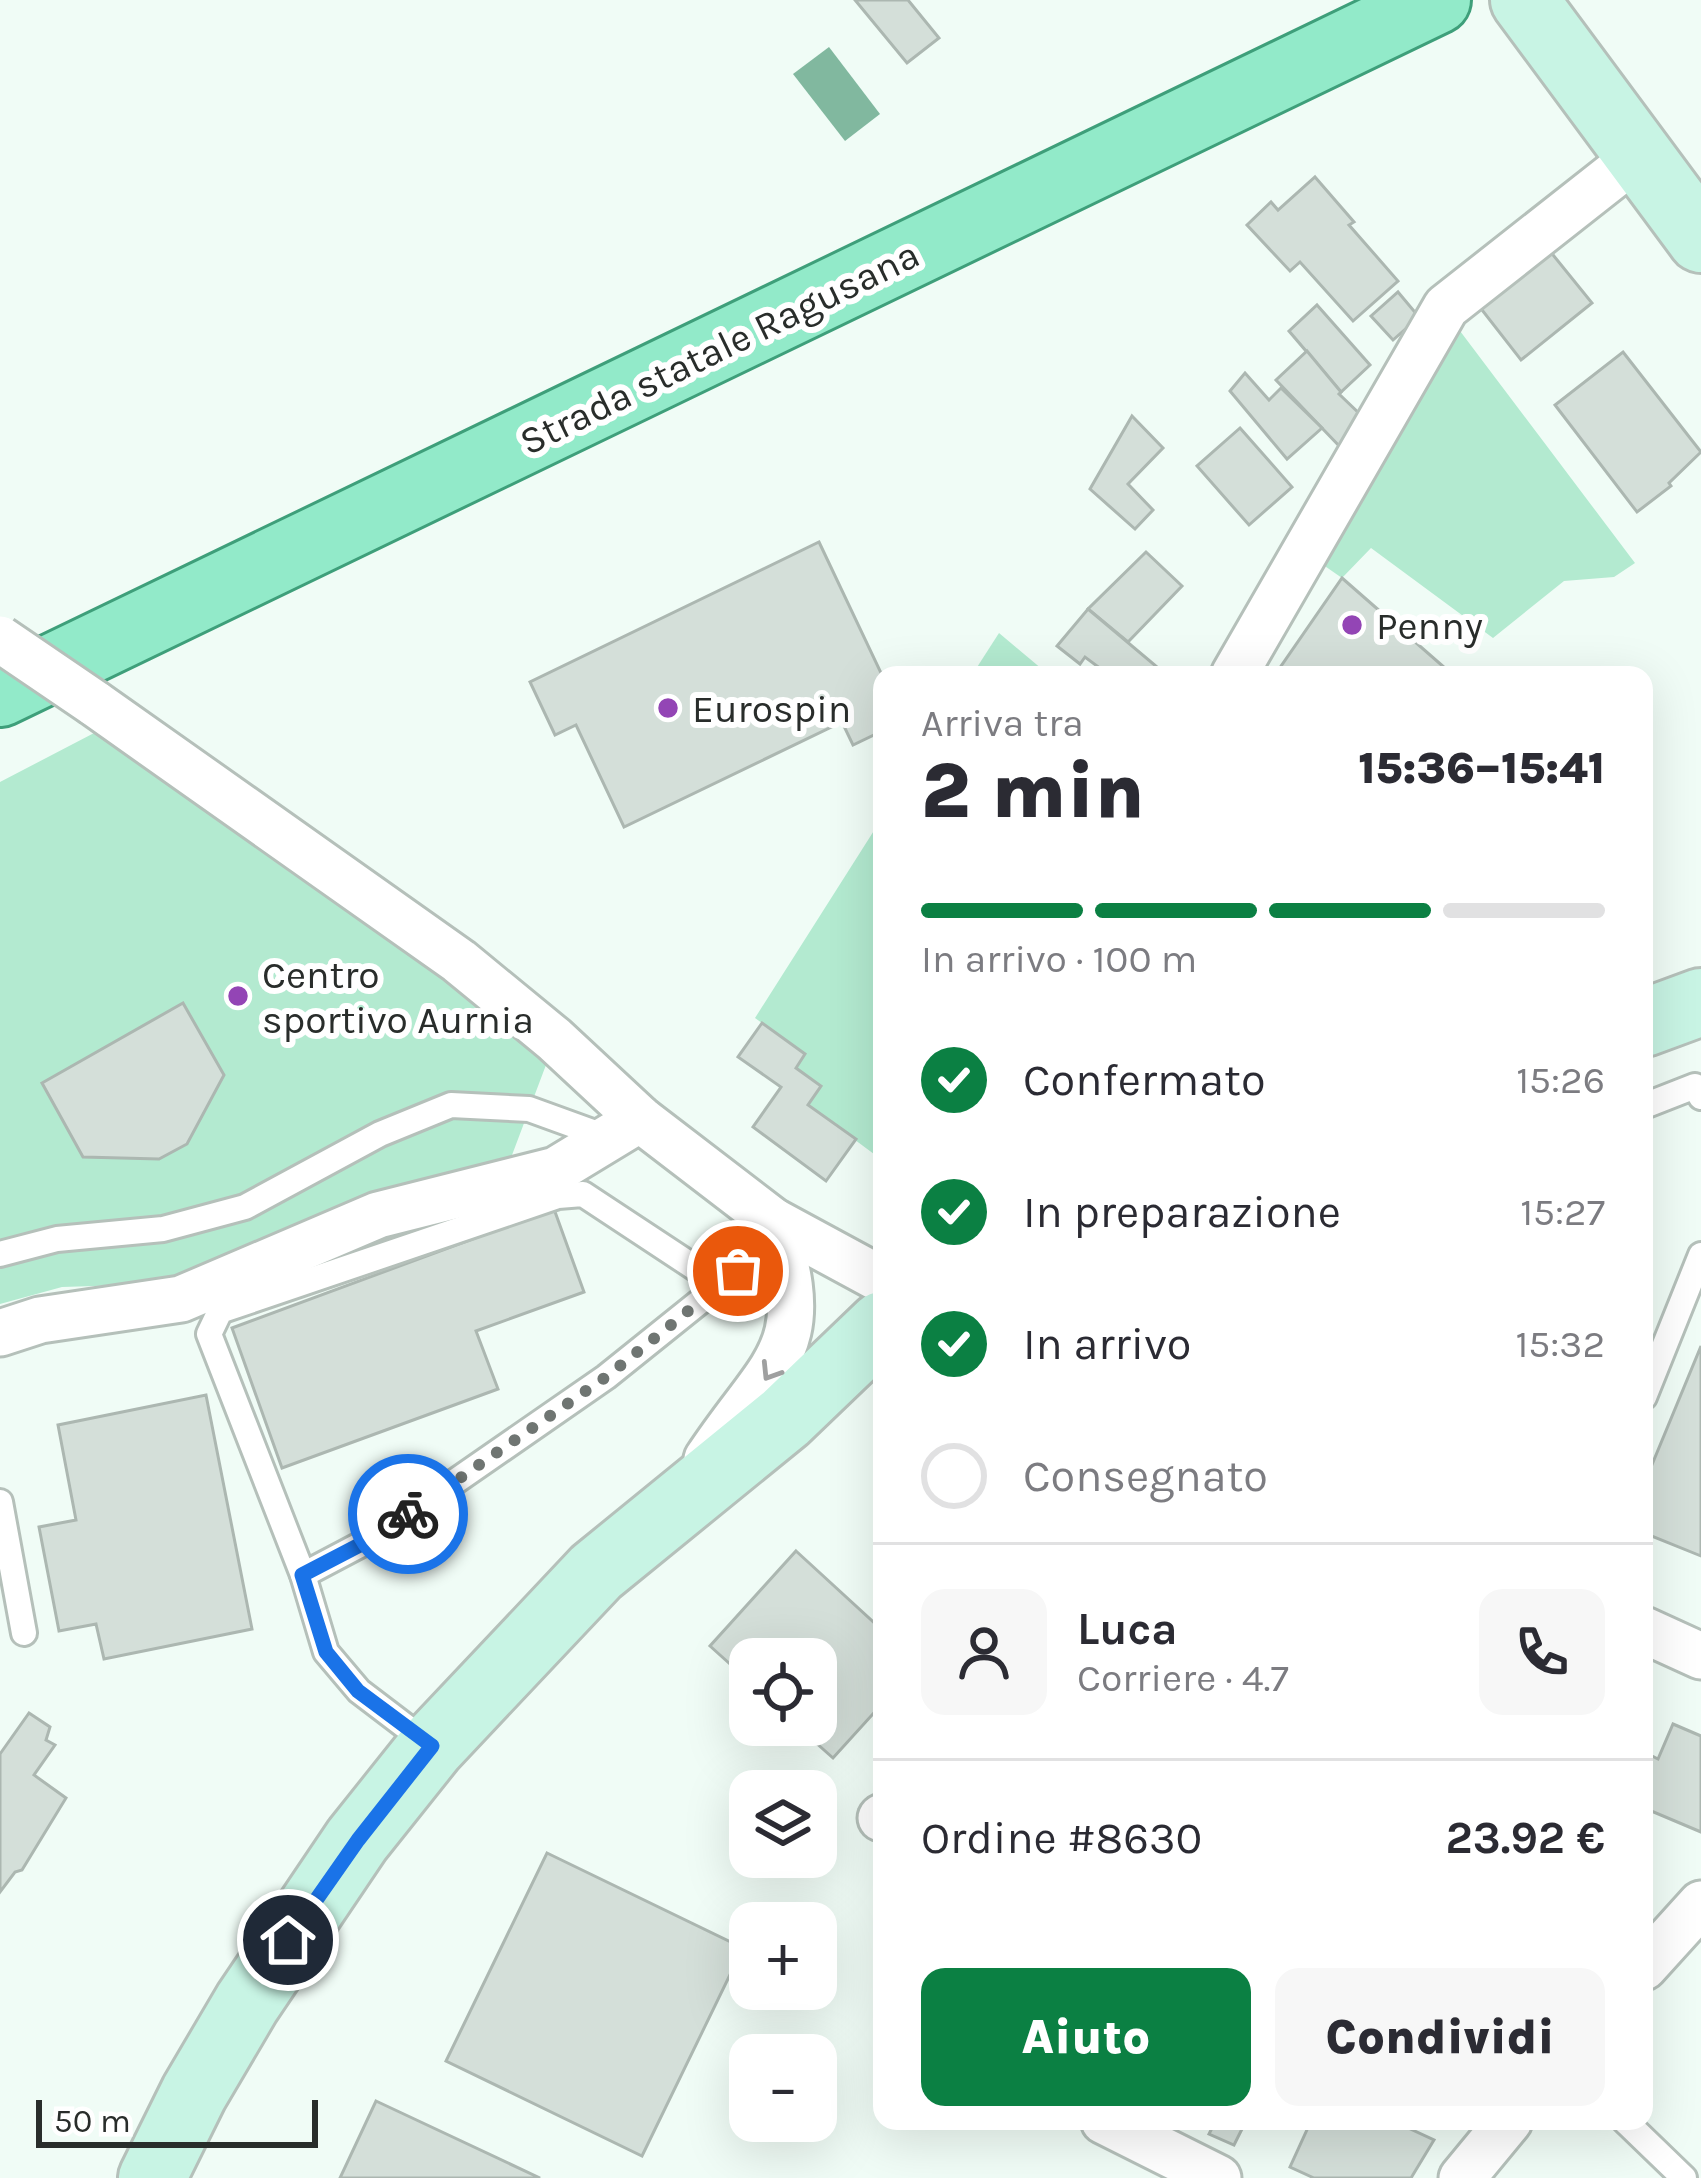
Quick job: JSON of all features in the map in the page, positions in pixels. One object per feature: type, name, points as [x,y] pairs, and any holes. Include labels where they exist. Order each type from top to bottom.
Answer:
[{"type":"main road","name":"Strada statale Ragusana","points":[[0,693],[1437,0]]},
{"type":"main road","points":[[1533,12],[1701,239]]},
{"type":"main road","points":[[1653,1020],[1701,1002]]},
{"type":"main road","points":[[152,2178],[194,2092],[247,2003],[358,1840],[432,1746],[596,1572],[785,1418],[873,1334]]},
{"type":"main road","points":[[785,1418],[873,1374]]},
{"type":"street","points":[[1239,666],[1446,307],[1639,155]]},
{"type":"street","points":[[0,640],[459,961],[554,1039],[624,1129],[784,1228],[873,1275]]},
{"type":"street","points":[[0,1333],[40,1320],[181,1299],[378,1215],[556,1170],[624,1129]]},
{"type":"street","points":[[784,1228],[848,1247],[873,1246]]},
{"type":"street","points":[[679,1500],[778,1363],[792,1308],[784,1228]]},
{"type":"street","points":[[1653,1634],[1701,1656]]},
{"type":"street","points":[[1653,1957],[1701,1904]]},
{"type":"street","points":[[1122,2130],[1218,2178]]},
{"type":"street","points":[[1462,2178],[1502,2130]]},
{"type":"lane","points":[[1653,1102],[1695,1086],[1701,1097]]},
{"type":"lane","points":[[0,1254],[57,1240],[164,1229],[244,1207],[380,1134],[451,1105],[529,1109],[624,1129]]},
{"type":"lane","points":[[432,1746],[358,1691],[326,1652],[302,1575],[209,1334],[220,1311],[558,1196],[584,1194],[721,1285]]},
{"type":"lane","points":[[302,1575],[375,1537],[588,1390],[738,1271],[784,1228]]},
{"type":"lane","points":[[1653,1375],[1701,1255]]},
{"type":"lane","points":[[0,1502],[24,1633]]},
{"type":"lane","points":[[1634,2130],[1684,2178]]},
{"type":"shaded area","points":[[829,47],[880,114],[845,141],[793,74]]},
{"type":"shaded area","points":[[1454,323],[1635,563],[1614,577],[1564,581],[1493,638],[1371,548],[1342,578],[1319,562]]},
{"type":"shaded area","points":[[999,633],[1038,666],[978,666]]},
{"type":"shaded area","name":"Centro sportivo Aurnia","points":[[96,732],[262,837],[549,1057],[509,1163],[159,1284],[62,1287],[0,1304],[0,782]]},
{"type":"shaded area","points":[[873,832],[873,1153],[808,1105],[821,1086],[796,1068],[804,1054],[755,1018]]},
{"type":"building","points":[[855,0],[908,0],[939,38],[907,63]]},
{"type":"building","points":[[1315,177],[1398,281],[1353,321],[1300,262],[1290,271],[1247,225],[1271,202],[1278,210]]},
{"type":"building","points":[[1545,245],[1592,303],[1521,360],[1475,301]]},
{"type":"building","points":[[1398,292],[1419,317],[1393,340],[1371,316]]},
{"type":"building","points":[[1317,305],[1370,365],[1341,392],[1289,331]]},
{"type":"building","points":[[1307,351],[1363,417],[1344,451],[1276,380]]},
{"type":"building","points":[[1623,352],[1701,452],[1671,486],[1637,512],[1555,405]]},
{"type":"building","points":[[1245,373],[1269,400],[1281,388],[1322,428],[1287,459],[1230,391]]},
{"type":"building","points":[[1132,416],[1163,448],[1128,484],[1153,510],[1135,529],[1090,489]]},
{"type":"building","points":[[1240,428],[1292,487],[1249,525],[1197,466]]},
{"type":"building","points":[[819,542],[878,666],[873,666],[873,735],[853,745],[842,722],[624,827],[576,725],[555,735],[530,682]]},
{"type":"building","points":[[1146,552],[1182,586],[1128,642],[1088,609]]},
{"type":"building","name":"Penny","points":[[1342,578],[1443,666],[1281,666]]},
{"type":"building","points":[[1088,609],[1156,666],[1097,666],[1085,657],[1080,664],[1057,646]]},
{"type":"building","points":[[183,1003],[224,1075],[187,1144],[159,1159],[83,1157],[42,1083]]},
{"type":"building","points":[[762,1023],[805,1054],[796,1068],[821,1086],[808,1105],[856,1139],[826,1181],[753,1127],[781,1087],[738,1057]]},
{"type":"building","points":[[554,1209],[584,1292],[476,1331],[498,1389],[282,1468],[232,1328]]},
{"type":"building","points":[[1701,1346],[1701,1556],[1653,1537],[1653,1462]]},
{"type":"building","points":[[206,1395],[252,1629],[104,1659],[96,1624],[59,1631],[39,1527],[76,1520],[58,1425]]},
{"type":"building","points":[[796,1551],[873,1622],[873,1714],[833,1758],[820,1746],[837,1746],[837,1638],[729,1638],[729,1663],[710,1646]]},
{"type":"building","points":[[29,1713],[50,1727],[46,1740],[55,1745],[34,1775],[66,1798],[22,1870],[0,1892],[0,1754]]},
{"type":"building","points":[[1673,1724],[1701,1736],[1701,1832],[1653,1812],[1653,1756],[1658,1759]]},
{"type":"building","points":[[547,1853],[729,1941],[729,1977],[642,2156],[446,2061]]},
{"type":"building","points":[[376,2101],[540,2178],[340,2178]]},
{"type":"building","points":[[1211,2130],[1242,2130],[1234,2145],[1209,2134]]},
{"type":"building","points":[[1307,2130],[1412,2130],[1434,2140],[1411,2178],[1314,2178],[1290,2167]]},
{"type":"way so far","points":[[408,1514],[606,1377],[738,1271]]},
{"type":"place","name":"Penny","points":[[1352,625]]},
{"type":"place","name":"Eurospin","points":[[668,708]]},
{"type":"place","name":"Centro sportivo Aurnia","points":[[238,996]]},
{"type":"route","points":[[288,1940],[432,1746],[358,1691],[326,1652],[302,1575],[408,1514]]}]
